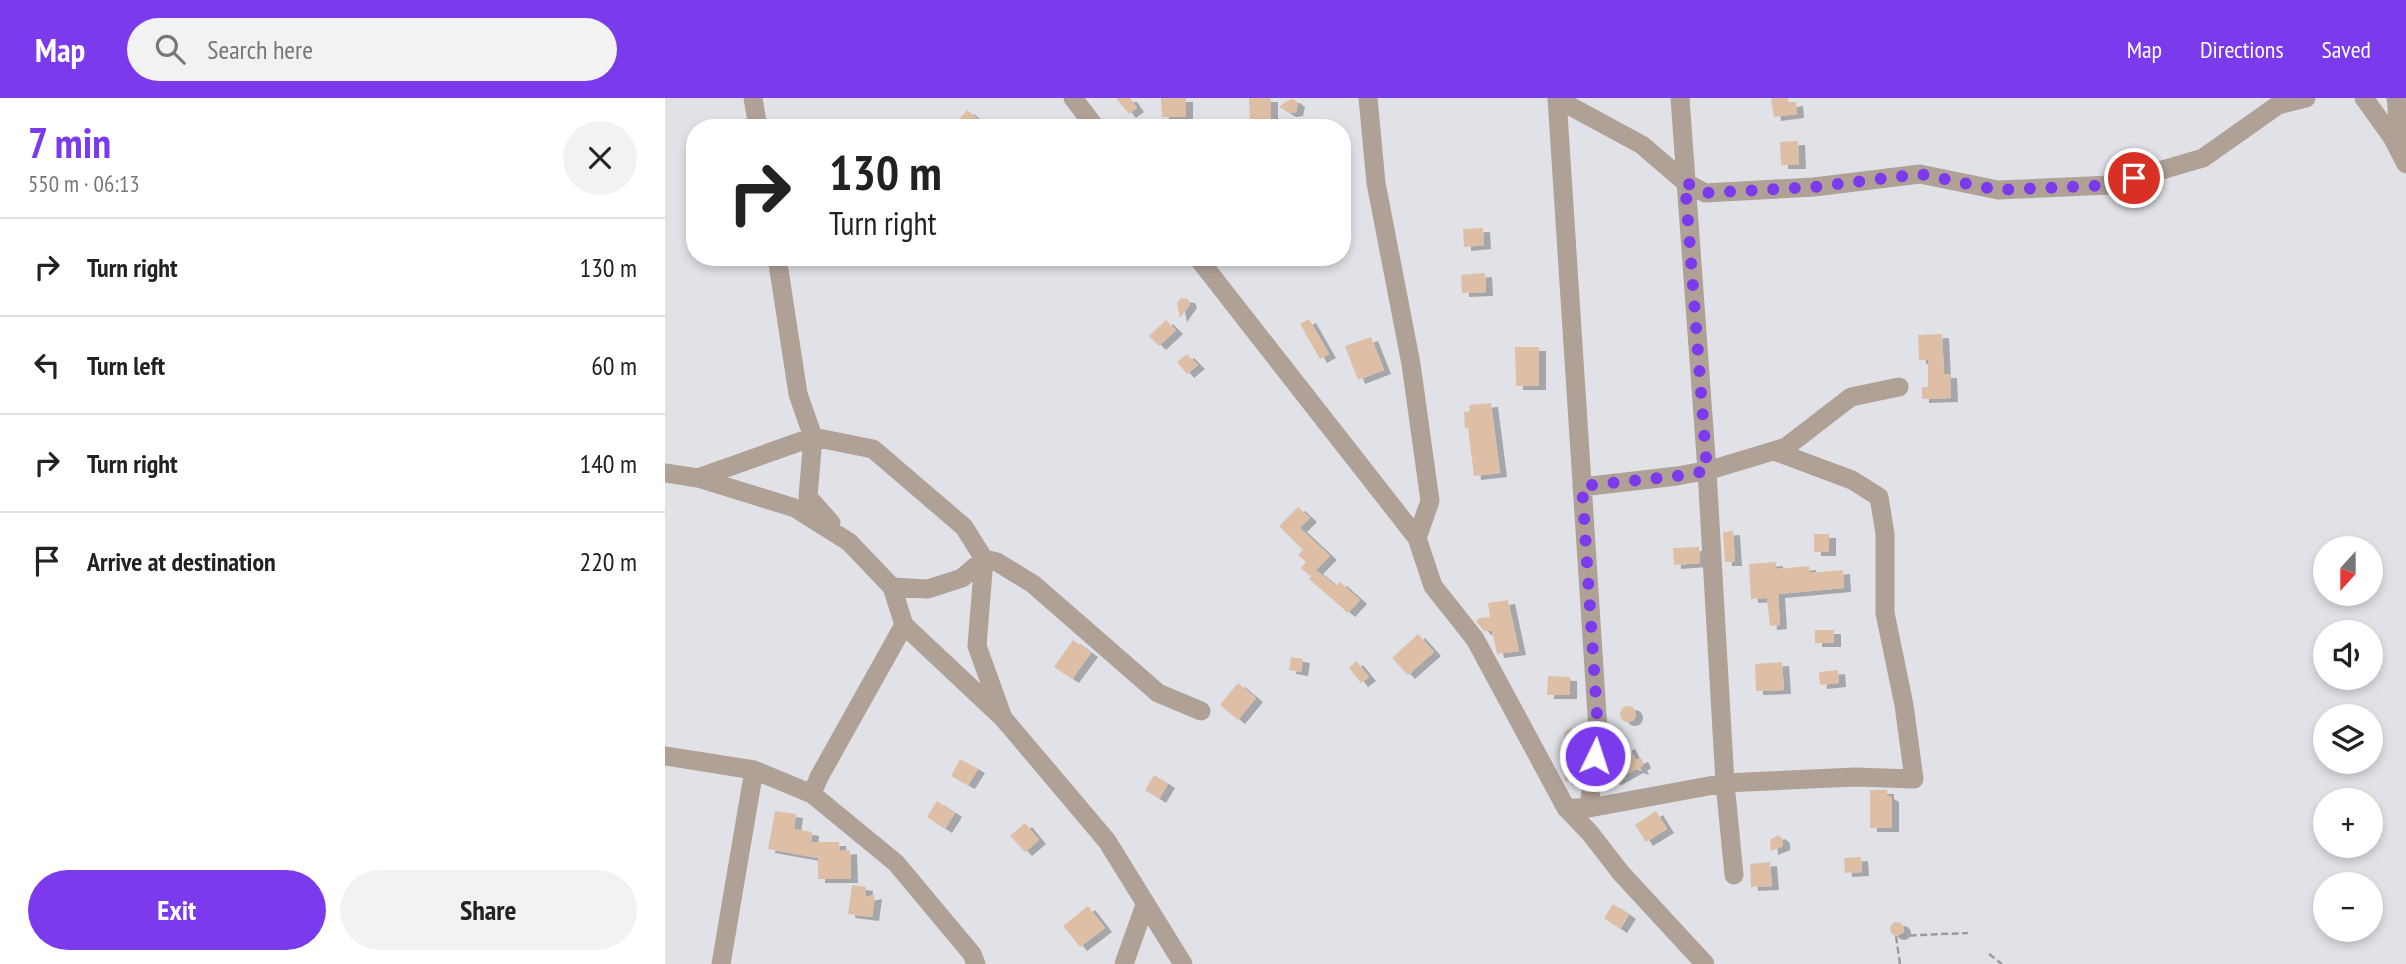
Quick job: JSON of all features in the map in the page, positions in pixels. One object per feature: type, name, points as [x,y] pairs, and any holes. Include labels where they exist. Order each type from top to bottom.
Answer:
[{"type":"street","points":[[753,98],[756,119]]},
{"type":"street","points":[[1073,98],[1089,119]]},
{"type":"street","points":[[1368,98],[1376,183],[1411,364],[1430,501],[1417,538]]},
{"type":"street","points":[[1557,98],[1641,145],[1685,182],[1705,193],[1814,187],[1920,174],[1998,190],[2111,185],[2203,158],[2278,105],[2306,98]]},
{"type":"street","points":[[1557,98],[1598,730],[1589,808]]},
{"type":"street","points":[[1681,98],[1725,783],[1734,875]]},
{"type":"street","points":[[2364,98],[2402,158]]},
{"type":"street","points":[[2396,98],[2399,114],[2396,128],[2402,158]]},
{"type":"street","points":[[778,266],[798,394],[813,438],[808,497],[892,587],[904,625],[1003,718],[1107,841],[1184,964]]},
{"type":"street","points":[[1204,266],[1417,538],[1433,586],[1475,639],[1566,808],[1590,833],[1621,873],[1705,964]]},
{"type":"street","points":[[1582,486],[1707,471],[1774,451],[1786,447],[1851,397],[1899,387]]},
{"type":"street","points":[[698,478],[813,438],[873,449],[964,527],[984,559],[977,646],[1003,718]]},
{"type":"street","points":[[1566,808],[1589,808],[1725,783],[1855,778],[1914,779],[1885,613],[1885,534],[1879,497],[1852,480],[1774,451]]},
{"type":"street","points":[[665,473],[698,478],[795,508],[849,542]]},
{"type":"street","points":[[892,587],[928,589],[962,578],[984,559]]},
{"type":"street","points":[[984,559],[997,562],[1033,584],[1158,693],[1201,711]]},
{"type":"street","points":[[812,794],[904,625]]},
{"type":"street","points":[[665,756],[754,770],[812,794],[896,863],[972,954],[976,964]]},
{"type":"street","points":[[721,964],[754,770]]},
{"type":"street","points":[[1124,964],[1145,905]]},
{"type":"path","points":[[1900,964],[1896,936],[1968,933]]},
{"type":"path","points":[[1989,954],[2001,964]]},
{"type":"building","points":[[1116,98],[1130,98],[1137,108],[1129,114]]},
{"type":"building","points":[[1161,98],[1186,98],[1186,117],[1162,117]]},
{"type":"building","points":[[1249,98],[1271,98],[1271,119],[1250,119]]},
{"type":"building","points":[[1771,98],[1788,98],[1789,103],[1796,102],[1797,114],[1774,117]]},
{"type":"building","points":[[1293,99],[1298,103],[1296,112],[1289,113],[1279,107],[1288,100]]},
{"type":"building","points":[[967,110],[978,119],[960,119]]},
{"type":"building","points":[[1798,141],[1799,165],[1781,165],[1780,142]]},
{"type":"building","points":[[1483,228],[1484,245],[1464,247],[1463,229]]},
{"type":"building","points":[[1485,273],[1486,292],[1462,293],[1461,275]]},
{"type":"building","points":[[1181,298],[1188,299],[1190,304],[1180,318],[1177,303]]},
{"type":"building","points":[[1309,319],[1329,354],[1320,359],[1300,324]]},
{"type":"building","points":[[1166,320],[1176,330],[1159,346],[1149,336]]},
{"type":"building","points":[[1942,334],[1944,374],[1950,374],[1951,398],[1922,399],[1922,387],[1928,387],[1928,360],[1919,360],[1918,335]]},
{"type":"building","points":[[1371,337],[1384,370],[1358,380],[1345,346]]},
{"type":"building","points":[[1515,347],[1539,347],[1539,386],[1516,386]]},
{"type":"building","points":[[1187,354],[1198,365],[1187,374],[1177,362]]},
{"type":"building","points":[[1491,403],[1500,473],[1474,476],[1464,412],[1470,411],[1469,405]]},
{"type":"building","points":[[1298,507],[1310,518],[1300,528],[1330,556],[1310,576],[1301,568],[1306,562],[1298,555],[1303,550],[1279,526]]},
{"type":"building","points":[[1733,531],[1735,562],[1725,562],[1723,532]]},
{"type":"building","points":[[1814,534],[1829,534],[1829,552],[1814,552]]},
{"type":"building","points":[[1699,547],[1700,563],[1674,565],[1673,548]]},
{"type":"building","points":[[1776,562],[1776,569],[1809,566],[1810,573],[1843,570],[1844,588],[1778,594],[1780,625],[1770,626],[1767,598],[1751,599],[1749,564]]},
{"type":"building","points":[[1316,570],[1336,586],[1340,582],[1360,600],[1348,613],[1309,579]]},
{"type":"building","points":[[1508,600],[1519,651],[1497,654],[1492,631],[1484,631],[1476,621],[1490,617],[1488,603]]},
{"type":"building","points":[[1815,630],[1834,630],[1834,643],[1815,643]]},
{"type":"building","points":[[1418,634],[1434,652],[1408,675],[1392,658]]},
{"type":"building","points":[[1073,640],[1091,653],[1072,679],[1054,667]]},
{"type":"building","points":[[1291,657],[1303,659],[1301,672],[1289,670]]},
{"type":"building","points":[[1356,661],[1369,677],[1361,683],[1349,668]]},
{"type":"building","points":[[1782,662],[1784,690],[1756,691],[1755,664]]},
{"type":"building","points":[[1838,670],[1839,683],[1820,685],[1819,672]]},
{"type":"building","points":[[1548,676],[1570,677],[1570,695],[1547,695]]},
{"type":"building","points":[[1238,683],[1256,698],[1238,720],[1220,705]]},
{"type":"building","points":[[1628,706],[1634,708],[1634,720],[1628,722],[1622,720],[1620,714],[1622,708]]},
{"type":"building","points":[[1568,729],[1574,729],[1578,736],[1574,743],[1568,743],[1564,739],[1564,733]]},
{"type":"building","points":[[1628,745],[1636,760],[1641,758],[1644,764],[1640,767],[1642,771],[1636,769],[1615,781],[1609,780],[1608,772],[1625,764],[1620,762],[1614,753]]},
{"type":"building","points":[[960,759],[978,769],[968,785],[951,776]]},
{"type":"building","points":[[1563,763],[1580,764],[1580,781],[1565,781]]},
{"type":"building","points":[[1154,775],[1168,784],[1159,799],[1145,790]]},
{"type":"building","points":[[1870,790],[1887,790],[1887,795],[1892,798],[1892,828],[1870,828]]},
{"type":"building","points":[[937,801],[955,813],[945,829],[927,817]]},
{"type":"building","points":[[775,811],[796,814],[794,829],[812,832],[811,842],[839,842],[840,851],[850,850],[851,879],[818,879],[818,858],[768,849]]},
{"type":"building","points":[[1656,811],[1667,829],[1646,842],[1635,825]]},
{"type":"building","points":[[1025,823],[1039,840],[1025,852],[1010,836]]},
{"type":"building","points":[[1778,835],[1783,839],[1783,846],[1771,851],[1770,840]]},
{"type":"building","points":[[1861,857],[1862,872],[1845,873],[1844,858]]},
{"type":"building","points":[[1770,862],[1772,886],[1751,887],[1750,864]]},
{"type":"building","points":[[852,885],[866,887],[865,897],[875,895],[872,917],[848,914]]},
{"type":"building","points":[[1613,904],[1629,915],[1620,929],[1604,918]]},
{"type":"building","points":[[1088,906],[1105,928],[1080,947],[1063,926]]},
{"type":"building","points":[[1894,922],[1900,922],[1904,929],[1900,936],[1894,936],[1890,932],[1890,926]]},
{"type":"route","points":[[1595,756],[1598,730],[1582,486],[1707,471],[1685,182],[1705,193],[1814,187],[1920,174],[1998,190],[2111,185],[2134,178]]}]
